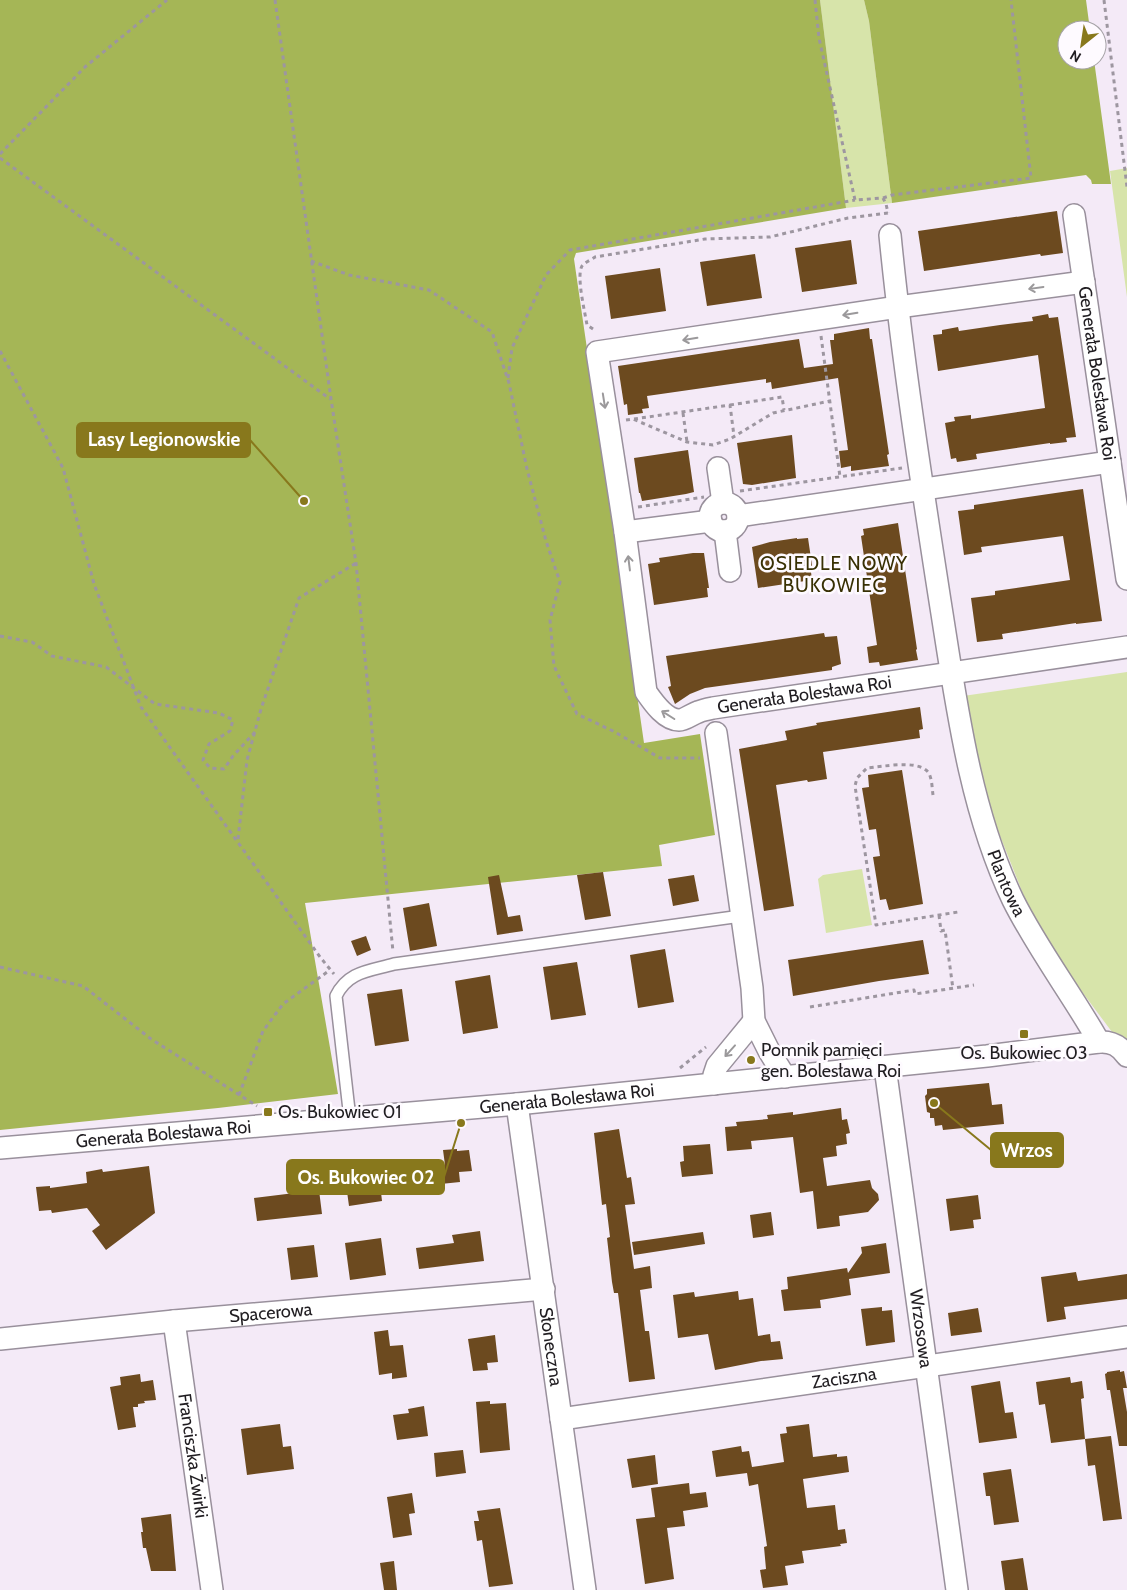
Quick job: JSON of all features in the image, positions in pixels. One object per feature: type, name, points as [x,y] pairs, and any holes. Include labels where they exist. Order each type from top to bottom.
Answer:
[{"type":"street","points":[[1074,215],[1084,282]]},
{"type":"street","points":[[890,235],[923,490],[952,672]]},
{"type":"street","name":"Generała Bolesława Roi","points":[[631,532],[724,513],[923,490],[1110,462],[1084,282],[898,307],[597,352],[631,532],[646,692],[663,713],[678,720],[713,708],[1127,646]]},
{"type":"street","points":[[1110,462],[1127,579]]},
{"type":"street","points":[[718,468],[730,571]]},
{"type":"street","name":"Plantowa","points":[[952,672],[972,782],[995,855],[1013,900],[1039,947],[1085,1015],[1099,1042]]},
{"type":"street","name":"Generała Bolesława Roi","points":[[716,733],[752,988],[754,1021],[768,1051],[785,1077]]},
{"type":"street","points":[[714,1084],[717,1066],[754,1021]]},
{"type":"street","points":[[1099,1042],[1114,1044],[1123,1050],[1127,1056]]},
{"type":"street","name":"Generała Bolesława Roi","points":[[0,1148],[350,1120],[517,1104],[885,1067],[1099,1042]]},
{"type":"street","name":"Wrzosowa","points":[[885,1067],[957,1590]]},
{"type":"street","name":"Słoneczna","points":[[517,1104],[585,1590]]},
{"type":"street","name":"Spacerowa","points":[[0,1339],[174,1321],[544,1289]]},
{"type":"street","name":"Franciszka Żwirki","points":[[174,1321],[212,1590]]},
{"type":"street","name":"Zaciszna","points":[[561,1418],[1127,1337]]},
{"type":"lane","points":[[350,1120],[336,996],[343,984],[353,975],[394,964],[741,916]]},
{"type":"path","points":[[0,154],[85,67],[167,0]]},
{"type":"path","points":[[275,0],[311,261],[356,563],[394,964]]},
{"type":"path","points":[[815,0],[819,38],[855,200]]},
{"type":"path","points":[[508,379],[512,348],[546,275],[570,250],[855,200],[1031,178],[1011,0]]},
{"type":"path","points":[[1104,0],[1127,187]]},
{"type":"path","points":[[0,158],[331,399]]},
{"type":"path","points":[[883,198],[886,204]]},
{"type":"path","points":[[593,329],[587,325],[580,278],[582,267],[585,263],[596,258],[706,239],[770,237],[848,218],[888,213]]},
{"type":"path","points":[[311,261],[349,275],[429,290],[492,332],[508,379],[527,469],[546,541],[560,582],[550,620],[554,666],[577,714],[613,731],[660,758],[720,758]]},
{"type":"path","points":[[819,319],[840,477]]},
{"type":"path","points":[[0,351],[63,468],[94,584],[141,707],[330,970],[343,984]]},
{"type":"path","points":[[625,421],[782,397],[784,410]]},
{"type":"path","points":[[634,419],[687,442],[713,445],[734,436],[773,413],[830,401]]},
{"type":"path","points":[[730,405],[734,436]]},
{"type":"path","points":[[683,413],[687,442]]},
{"type":"path","points":[[631,532],[634,517],[629,509],[724,513],[840,477],[920,465]]},
{"type":"path","points":[[238,840],[247,760],[254,732],[299,598],[356,563]]},
{"type":"path","points":[[0,636],[32,642],[52,656],[106,667],[155,704],[219,713],[233,720],[230,731],[209,744],[203,760],[210,768],[224,770],[233,756],[254,732]]},
{"type":"path","points":[[933,795],[929,773],[910,764],[867,768],[857,778],[855,786],[876,925],[958,912]]},
{"type":"path","points":[[939,915],[941,931],[945,930],[953,988]]},
{"type":"path","points":[[0,967],[83,986],[151,1039],[263,1110]]},
{"type":"path","points":[[239,1094],[263,1031],[282,1004],[330,970]]},
{"type":"path","points":[[810,1007],[914,990],[915,994],[974,985]]},
{"type":"green space","points":[[0,0],[820,0],[846,208],[576,253],[574,259],[644,743],[700,734],[715,835],[659,845],[662,866],[305,903],[338,1094],[0,1130]]},
{"type":"green space","points":[[820,0],[864,0],[869,21],[892,203],[846,208]]},
{"type":"green space","points":[[864,0],[1086,0],[1089,20],[1057,20],[1057,70],[1095,70],[1111,184],[1092,184],[1086,175],[892,203],[869,21]]},
{"type":"green space","points":[[1127,168],[1127,297],[1110,171]]},
{"type":"green space","points":[[1127,672],[1127,1042],[1124,1038],[1112,1032],[1065,969],[1025,899],[985,798],[963,696]]},
{"type":"green space","points":[[862,869],[872,925],[826,933],[818,879],[823,875]]},
{"type":"building","points":[[1057,211],[1063,253],[1041,256],[1040,254],[924,271],[918,231]]},
{"type":"building","points":[[851,240],[857,284],[802,292],[795,248]]},
{"type":"building","points":[[755,254],[762,298],[707,306],[700,262]]},
{"type":"building","points":[[660,268],[666,311],[611,319],[605,276]]},
{"type":"building","points":[[1048,314],[1049,318],[1058,317],[1076,437],[1066,438],[1067,442],[976,454],[977,459],[957,462],[956,458],[951,459],[945,423],[955,421],[954,417],[971,415],[971,419],[1045,408],[1038,355],[938,371],[933,335],[942,334],[942,330],[958,327],[959,331],[1033,321],[1032,317]]},
{"type":"building","points":[[869,328],[889,454],[887,455],[889,466],[851,471],[851,466],[841,468],[839,451],[848,450],[838,378],[772,389],[771,382],[766,383],[766,379],[647,396],[649,408],[642,409],[643,413],[628,415],[627,404],[624,405],[618,366],[799,339],[804,368],[833,364],[830,340],[834,340],[834,334]]},
{"type":"building","points":[[792,435],[796,478],[752,485],[743,484],[737,443]]},
{"type":"building","points":[[688,450],[694,492],[642,501],[634,458]]},
{"type":"building","points":[[1083,489],[1102,621],[1002,634],[1003,639],[977,642],[971,598],[995,595],[995,591],[1070,580],[1063,536],[981,547],[982,552],[964,555],[958,511],[974,509],[974,505]]},
{"type":"building","points":[[898,523],[918,660],[880,666],[879,662],[869,663],[867,647],[877,645],[861,536],[864,535],[863,529]]},
{"type":"building","points":[[797,538],[808,538],[813,572],[811,572],[812,580],[758,588],[752,547]]},
{"type":"building","points":[[704,553],[709,588],[707,588],[708,597],[654,605],[648,564],[660,562],[659,558]]},
{"type":"building","points":[[824,633],[825,637],[837,636],[841,664],[832,667],[832,670],[705,688],[690,694],[675,704],[668,687],[671,686],[666,656]]},
{"type":"building","points":[[920,707],[923,729],[919,730],[920,738],[823,752],[827,779],[776,785],[794,906],[764,911],[739,749],[787,740],[785,731],[817,725],[816,723]]},
{"type":"building","points":[[902,770],[923,904],[889,910],[886,899],[880,900],[873,857],[880,856],[876,829],[869,830],[862,788],[869,787],[868,775]]},
{"type":"building","points":[[603,872],[611,916],[585,920],[577,875]]},
{"type":"building","points":[[499,875],[508,917],[520,915],[523,931],[497,935],[488,877]]},
{"type":"building","points":[[694,875],[699,901],[673,906],[668,879]]},
{"type":"building","points":[[429,903],[437,946],[410,951],[403,908]]},
{"type":"building","points":[[366,936],[371,950],[357,956],[351,941]]},
{"type":"building","points":[[923,940],[929,974],[793,996],[788,960]]},
{"type":"building","points":[[665,949],[674,1002],[638,1008],[630,955]]},
{"type":"building","points":[[577,962],[586,1015],[551,1020],[543,967]]},
{"type":"building","points":[[490,975],[498,1028],[463,1034],[455,981]]},
{"type":"building","points":[[402,989],[409,1041],[375,1046],[367,994]]},
{"type":"building","points":[[989,1083],[992,1105],[1002,1104],[1004,1124],[943,1130],[942,1125],[935,1126],[934,1118],[930,1118],[930,1113],[927,1112],[925,1096],[927,1089]]},
{"type":"building","points":[[841,1108],[842,1120],[847,1119],[850,1133],[846,1134],[847,1144],[836,1146],[837,1156],[823,1158],[827,1186],[870,1180],[872,1188],[878,1194],[879,1200],[868,1212],[839,1216],[840,1226],[817,1229],[813,1191],[800,1193],[793,1137],[751,1141],[752,1149],[727,1151],[725,1127],[737,1126],[736,1122],[768,1119],[767,1115],[793,1112],[793,1115]]},
{"type":"building","points":[[619,1129],[627,1178],[631,1177],[635,1204],[625,1205],[634,1269],[650,1266],[652,1288],[640,1290],[645,1331],[649,1331],[655,1379],[629,1382],[618,1293],[614,1293],[612,1282],[607,1238],[610,1237],[606,1204],[602,1205],[594,1133]]},
{"type":"building","points":[[710,1144],[713,1174],[682,1177],[680,1162],[684,1161],[683,1146]]},
{"type":"building","points":[[457,1149],[457,1151],[469,1150],[472,1171],[459,1172],[460,1182],[431,1185],[429,1167],[445,1165],[443,1150]]},
{"type":"building","points":[[149,1166],[155,1213],[106,1250],[92,1231],[100,1225],[87,1208],[52,1213],[51,1210],[39,1211],[36,1187],[50,1186],[50,1188],[87,1183],[86,1172],[102,1169],[103,1172]]},
{"type":"building","points":[[362,1174],[362,1177],[379,1175],[382,1201],[349,1206],[345,1177]]},
{"type":"building","points":[[319,1190],[322,1214],[257,1221],[254,1198]]},
{"type":"building","points":[[978,1195],[981,1219],[973,1220],[974,1228],[950,1231],[946,1199]]},
{"type":"building","points":[[771,1212],[774,1235],[753,1238],[750,1215]]},
{"type":"building","points":[[480,1231],[484,1261],[419,1269],[416,1248],[454,1243],[452,1235]]},
{"type":"building","points":[[703,1232],[705,1244],[634,1255],[632,1242]]},
{"type":"building","points":[[381,1238],[386,1275],[350,1280],[345,1243]]},
{"type":"building","points":[[886,1243],[890,1273],[849,1279],[851,1295],[820,1300],[821,1308],[784,1311],[781,1290],[788,1289],[787,1277],[847,1268],[848,1273],[862,1253],[861,1247]]},
{"type":"building","points":[[314,1245],[318,1277],[291,1280],[287,1248]]},
{"type":"building","points":[[1076,1272],[1078,1281],[1127,1274],[1127,1299],[1064,1307],[1066,1319],[1047,1322],[1041,1277]]},
{"type":"building","points":[[738,1291],[739,1300],[753,1298],[758,1336],[770,1334],[771,1342],[780,1341],[783,1359],[761,1361],[715,1370],[708,1334],[678,1338],[673,1295],[694,1292],[695,1297]]},
{"type":"building","points":[[882,1307],[882,1311],[892,1310],[895,1342],[866,1346],[861,1309]]},
{"type":"building","points":[[978,1308],[982,1332],[951,1336],[948,1313]]},
{"type":"building","points":[[388,1330],[390,1346],[403,1345],[407,1377],[392,1379],[392,1373],[379,1375],[374,1332]]},
{"type":"building","points":[[495,1335],[498,1362],[487,1363],[488,1370],[473,1371],[468,1339]]},
{"type":"building","points":[[1120,1370],[1120,1372],[1124,1371],[1127,1388],[1123,1388],[1127,1412],[1127,1446],[1119,1446],[1110,1390],[1107,1390],[1105,1374]]},
{"type":"building","points":[[140,1374],[141,1382],[153,1380],[156,1400],[144,1401],[145,1403],[138,1404],[138,1407],[133,1407],[136,1427],[118,1430],[110,1387],[121,1385],[120,1377]]},
{"type":"building","points":[[1070,1377],[1071,1383],[1082,1381],[1084,1398],[1081,1399],[1085,1439],[1051,1443],[1045,1404],[1039,1405],[1036,1382]]},
{"type":"building","points":[[1000,1381],[1005,1413],[1013,1412],[1017,1438],[979,1443],[971,1386]]},
{"type":"building","points":[[490,1401],[490,1404],[506,1403],[510,1450],[480,1453],[476,1402]]},
{"type":"building","points":[[424,1406],[428,1436],[397,1440],[393,1415],[409,1413],[408,1409]]},
{"type":"building","points":[[280,1424],[283,1447],[291,1446],[294,1469],[247,1475],[241,1429]]},
{"type":"building","points":[[809,1424],[813,1457],[837,1454],[837,1457],[847,1456],[849,1472],[803,1479],[807,1508],[835,1505],[838,1530],[845,1529],[847,1543],[840,1544],[841,1546],[802,1551],[804,1563],[785,1566],[788,1585],[763,1588],[760,1570],[766,1569],[764,1547],[767,1546],[758,1484],[749,1486],[747,1473],[716,1477],[712,1451],[741,1446],[742,1452],[749,1451],[752,1467],[784,1462],[780,1434],[787,1433],[786,1427]]},
{"type":"building","points":[[1111,1436],[1122,1519],[1103,1521],[1095,1465],[1088,1466],[1085,1439]]},
{"type":"building","points":[[463,1450],[466,1473],[436,1477],[434,1453]]},
{"type":"building","points":[[655,1455],[658,1484],[632,1488],[627,1459]]},
{"type":"building","points":[[1011,1469],[1019,1522],[994,1525],[990,1496],[986,1496],[983,1473]]},
{"type":"building","points":[[689,1483],[690,1494],[706,1492],[708,1507],[683,1511],[685,1526],[667,1528],[674,1579],[645,1584],[636,1519],[655,1517],[651,1488]]},
{"type":"building","points":[[412,1493],[415,1513],[409,1514],[412,1535],[393,1538],[387,1497]]},
{"type":"building","points":[[500,1508],[513,1584],[489,1587],[482,1540],[477,1541],[474,1521],[479,1521],[477,1511]]},
{"type":"building","points":[[171,1514],[176,1571],[151,1571],[146,1548],[143,1548],[141,1518]]},
{"type":"building","points":[[1023,1558],[1028,1590],[1005,1590],[1001,1561]]},
{"type":"building","points":[[394,1561],[397,1590],[384,1590],[380,1563]]},
{"type":"place","name":"Lasy Legionowskie","points":[[304,501]]},
{"type":"place","name":"Os. Bukowiec 03","points":[[1024,1034]]},
{"type":"place","name":"Pomnik pamięci gen. Bolesława Roi","points":[[751,1060]]},
{"type":"place","name":"Wrzos","points":[[934,1103]]},
{"type":"place","name":"Os. Bukowiec 01","points":[[268,1112]]},
{"type":"place","name":"Os. Bukowiec 02","points":[[461,1123]]},
{"type":"district","name":"OSIEDLE NOWY BUKOWIEC","points":[[834,574]]}]
